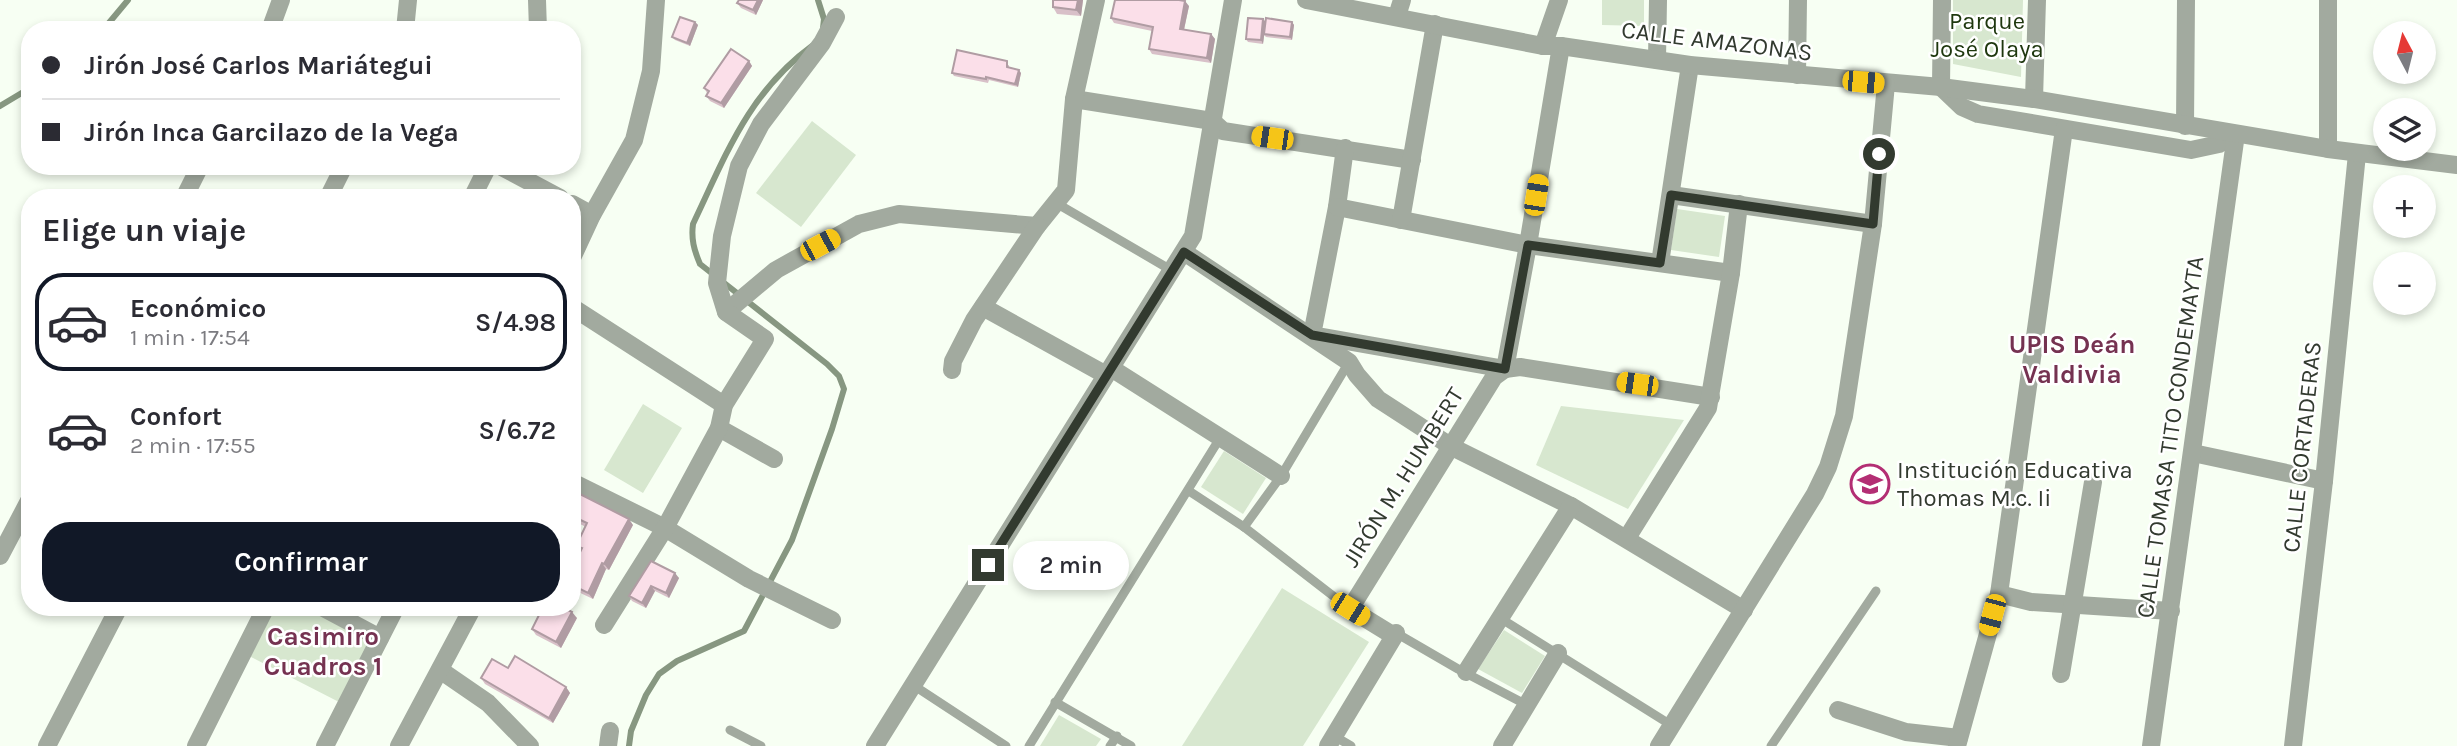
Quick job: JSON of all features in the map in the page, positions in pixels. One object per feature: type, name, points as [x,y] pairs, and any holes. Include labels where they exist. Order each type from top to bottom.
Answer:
[{"type":"street","points":[[273,21],[281,0]]},
{"type":"street","points":[[406,21],[408,0]]},
{"type":"street","points":[[537,0],[538,21]]},
{"type":"street","points":[[581,239],[634,141],[651,71],[656,0]]},
{"type":"street","points":[[952,370],[953,361],[974,320],[1037,226],[1066,190],[1074,99],[1096,0]]},
{"type":"street","points":[[875,746],[1193,236],[1233,0]]},
{"type":"street","name":"CALLE AMAZONAS","points":[[1306,0],[1399,8],[1435,24],[1552,46],[1690,65],[1941,87],[2034,99],[2357,154],[2457,165]]},
{"type":"street","name":"JIRÓN M. HUMBERT","points":[[1350,609],[1494,377],[1505,369],[1528,245],[1559,0]]},
{"type":"street","points":[[1657,60],[1658,0]]},
{"type":"street","points":[[1797,75],[1798,0]]},
{"type":"street","points":[[1942,0],[1941,87],[1962,107],[1978,114],[2191,150],[2219,144],[2236,134]]},
{"type":"street","points":[[2034,99],[2037,0]]},
{"type":"street","points":[[2185,125],[2186,0]]},
{"type":"street","points":[[2328,0],[2328,149]]},
{"type":"street","points":[[604,625],[666,528],[719,428],[724,405],[765,339],[726,312],[717,283],[722,236],[739,166],[761,124],[822,43],[836,17]]},
{"type":"street","points":[[1401,220],[1435,24]]},
{"type":"street","points":[[1660,263],[1690,65]]},
{"type":"street","points":[[1659,746],[1815,494],[1835,446],[1844,416],[1873,224],[1886,84]]},
{"type":"street","points":[[1074,99],[1212,121],[1223,131],[1412,160]]},
{"type":"street","points":[[1838,710],[1906,732],[1958,742],[1999,594],[2064,129]]},
{"type":"street","name":"CALLE TOMASA TITO CONDEMAYTA","points":[[2151,746],[2236,134]]},
{"type":"street","points":[[1312,335],[1337,207],[1345,148]]},
{"type":"street","name":"CALLE CORTADERAS","points":[[2293,746],[2324,481],[2357,154]]},
{"type":"street","points":[[517,175],[543,189]]},
{"type":"street","points":[[1671,195],[1873,224]]},
{"type":"street","points":[[1627,538],[1708,408],[1731,273],[1739,204]]},
{"type":"street","points":[[1337,207],[1528,245],[1731,273]]},
{"type":"street","points":[[581,209],[592,215]]},
{"type":"street","points":[[726,312],[776,270],[859,223],[899,214],[1037,226]]},
{"type":"street","points":[[1184,252],[1312,335],[1349,362],[1357,376],[1378,399],[1452,447],[1571,506],[1744,610]]},
{"type":"street","points":[[984,307],[1109,372],[1281,476]]},
{"type":"street","points":[[581,313],[724,405]]},
{"type":"street","points":[[1312,335],[1505,369],[1520,367],[1711,397]]},
{"type":"street","points":[[719,428],[774,459]]},
{"type":"street","points":[[2193,453],[2324,481]]},
{"type":"street","points":[[2061,674],[2093,482]]},
{"type":"street","points":[[581,486],[666,528],[750,579],[826,616]]},
{"type":"street","points":[[1466,672],[1571,506]]},
{"type":"street","points":[[0,556],[21,516]]},
{"type":"street","points":[[1999,594],[2031,602],[2171,611]]},
{"type":"street","points":[[1331,741],[1395,635],[1350,609]]},
{"type":"street","points":[[47,746],[114,616]]},
{"type":"street","points":[[196,746],[261,616]]},
{"type":"street","points":[[339,616],[380,638]]},
{"type":"street","points":[[326,746],[391,616]]},
{"type":"street","points":[[399,746],[467,616]]},
{"type":"street","points":[[1502,746],[1558,653]]},
{"type":"street","points":[[440,670],[488,703],[530,746]]},
{"type":"lane","points":[[1056,203],[1171,270]]},
{"type":"lane","points":[[1244,527],[1281,476],[1349,362]]},
{"type":"lane","points":[[1029,746],[1220,438]]},
{"type":"lane","points":[[1189,491],[1244,527],[1350,609]]},
{"type":"lane","points":[[1772,746],[1875,591]]},
{"type":"lane","points":[[1500,618],[1671,724]]},
{"type":"lane","points":[[1395,635],[1527,705]]},
{"type":"lane","points":[[914,685],[1006,746]]},
{"type":"lane","points":[[1055,702],[1131,746]]},
{"type":"lane","points":[[730,730],[761,746]]},
{"type":"lane","points":[[1110,746],[1117,736]]},
{"type":"lane","points":[[1331,741],[1351,746]]},
{"type":"green space","points":[[1602,0],[1644,0],[1644,26],[1602,25]]},
{"type":"green space","name":"Parque José Olaya","points":[[1953,0],[2023,0],[2021,77],[1953,64]]},
{"type":"green space","points":[[812,121],[856,155],[801,227],[756,193]]},
{"type":"green space","points":[[1677,209],[1725,216],[1719,257],[1671,250]]},
{"type":"green space","points":[[643,404],[682,428],[643,493],[604,470]]},
{"type":"green space","points":[[1561,406],[1684,420],[1628,509],[1536,465]]},
{"type":"green space","points":[[1224,451],[1266,478],[1243,514],[1201,487]]},
{"type":"green space","points":[[1282,588],[1369,642],[1303,746],[1182,746]]},
{"type":"green space","points":[[269,616],[325,616],[371,640],[339,702],[249,656]]},
{"type":"green space","points":[[1504,630],[1545,656],[1522,693],[1478,669]]},
{"type":"green space","points":[[1059,715],[1101,739],[1096,746],[1040,746]]},
{"type":"building","points":[[739,0],[758,0],[753,10],[737,3]]},
{"type":"building","points":[[1053,0],[1078,0],[1076,10],[1053,7]]},
{"type":"building","points":[[1115,0],[1185,1],[1180,29],[1211,34],[1207,58],[1149,49],[1153,27],[1111,18]]},
{"type":"building","points":[[680,17],[695,22],[687,43],[672,37]]},
{"type":"building","points":[[1248,18],[1263,19],[1261,40],[1246,39]]},
{"type":"building","points":[[1266,18],[1292,22],[1290,37],[1264,34]]},
{"type":"building","points":[[731,49],[749,61],[721,103],[706,96],[709,91],[704,88]]},
{"type":"building","points":[[957,50],[1007,61],[1007,67],[1019,70],[1015,84],[952,73]]},
{"type":"building","points":[[581,495],[629,519],[604,564],[602,563],[588,593],[581,590],[581,536],[587,523],[581,520]]},
{"type":"building","points":[[651,561],[675,573],[666,593],[651,586],[642,603],[629,596]]},
{"type":"building","points":[[538,616],[570,616],[556,642],[532,629]]},
{"type":"building","points":[[515,656],[566,687],[549,718],[481,678],[492,659],[508,668]]},
{"type":"waterway","points":[[110,21],[128,0]]},
{"type":"waterway","points":[[818,0],[824,19],[823,28]]},
{"type":"waterway","points":[[629,746],[631,731],[646,695],[659,674],[677,661],[744,631],[792,540],[844,389],[839,376],[827,364],[700,264],[693,240],[693,224],[741,127],[771,84],[812,46]]},
{"type":"waterway","points":[[0,106],[21,93]]},
{"type":"place","name":"Institución Educativa Thomas M.c. Ii","points":[[1870,484]]},
{"type":"district","name":"UPIS Deán Valdivia","points":[[2072,359]]},
{"type":"district","name":"Casimiro Cuadros 1","points":[[323,651]]},
{"type":"route","points":[[988,565],[1184,252],[1312,335],[1505,369],[1528,245],[1660,263],[1671,195],[1873,224],[1879,154]]}]
